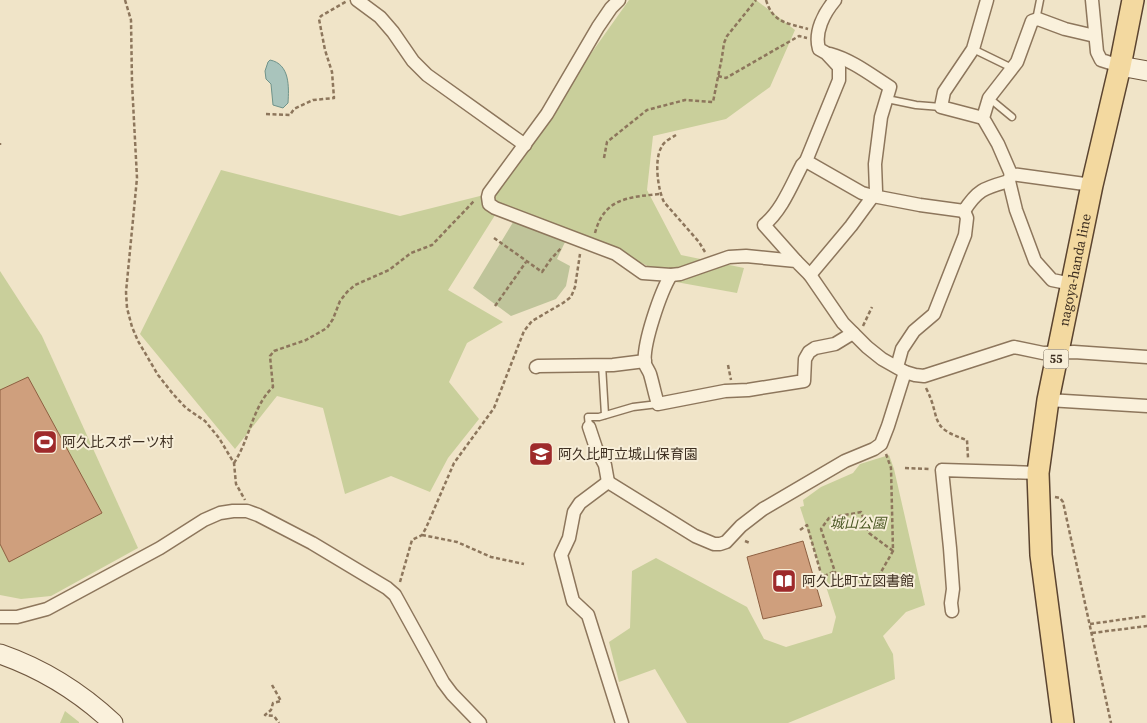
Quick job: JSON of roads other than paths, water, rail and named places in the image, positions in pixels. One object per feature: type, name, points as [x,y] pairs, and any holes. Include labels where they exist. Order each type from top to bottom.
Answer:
[{"type":"main road","name":"nagoya-handa line","points":[[1063,723],[1041,555],[1038,473],[1057,352],[1133,0]]},
{"type":"street","points":[[357,0],[380,17],[393,32],[412,61],[427,75],[525,145]]},
{"type":"street","points":[[619,0],[607,14],[552,106],[489,193],[489,204],[566,236],[616,254],[643,273],[671,275],[692,271],[729,257],[746,256],[796,261]]},
{"type":"street","points":[[835,0],[826,13],[818,36],[820,49],[839,67],[839,80],[806,161],[772,219],[764,225],[810,275],[843,323],[882,359],[920,376],[1014,347],[1043,353],[1057,352],[1147,357]]},
{"type":"street","points":[[987,0],[973,49],[944,92],[941,106],[983,118],[998,144],[1010,178],[1016,210],[1035,262],[1052,280],[1072,284]]},
{"type":"street","points":[[1092,0],[1097,52],[1101,60],[1147,71]]},
{"type":"street","points":[[983,118],[989,98],[1012,68],[1023,49],[1032,21],[1036,20],[1095,36]]},
{"type":"street","points":[[810,275],[851,226],[876,191],[875,164],[881,117],[890,87],[859,67],[837,56],[826,53]]},
{"type":"street","points":[[806,161],[862,193],[920,205],[964,211]]},
{"type":"street","points":[[964,211],[978,192],[1010,178],[1092,185]]},
{"type":"street","points":[[589,427],[596,448],[605,465],[608,482],[695,536],[714,544],[726,542],[741,526],[763,509],[845,461],[874,449],[881,444],[888,426],[901,369],[902,349],[914,331],[934,314],[965,235],[967,218],[964,211]]},
{"type":"street","points":[[671,275],[664,287],[648,339],[646,361],[658,404],[724,391],[748,390],[804,382],[805,359],[809,352],[815,348],[836,344],[855,335]]},
{"type":"street","points":[[536,367],[602,365],[646,361]]},
{"type":"street","points":[[1048,400],[1147,406]]},
{"type":"street","points":[[952,612],[953,589],[942,470],[1038,473]]},
{"type":"street","points":[[608,482],[580,503],[574,512],[569,538],[561,555],[573,601],[588,615],[622,723]]},
{"type":"street","points":[[0,617],[17,617],[46,610],[160,548],[204,520],[220,513],[249,512],[312,543],[387,588],[395,595],[444,682],[452,694],[480,723]]},
{"type":"street","points":[[0,654],[28,665],[80,694],[113,723]]},
{"type":"lane","points":[[1036,20],[1040,0]]},
{"type":"lane","points":[[973,49],[1012,68]]},
{"type":"lane","points":[[887,98],[916,105],[941,106]]},
{"type":"lane","points":[[989,98],[1012,117]]},
{"type":"lane","points":[[602,365],[605,415]]},
{"type":"lane","points":[[589,427],[588,417],[599,417],[633,406],[658,404]]},
{"type":"water","points":[[270,60],[277,62],[281,66],[287,77],[288,103],[283,108],[273,105],[271,84],[266,79],[265,71]]},
{"type":"place","name":"阿久比スポーツ村","points":[[45,442]]},
{"type":"place","name":"阿久比町立城山保育園","points":[[541,454]]},
{"type":"place","name":"阿久比町立図書館","points":[[784,581]]},
{"type":"park label","name":"城山公園","points":[[858,523]]}]
